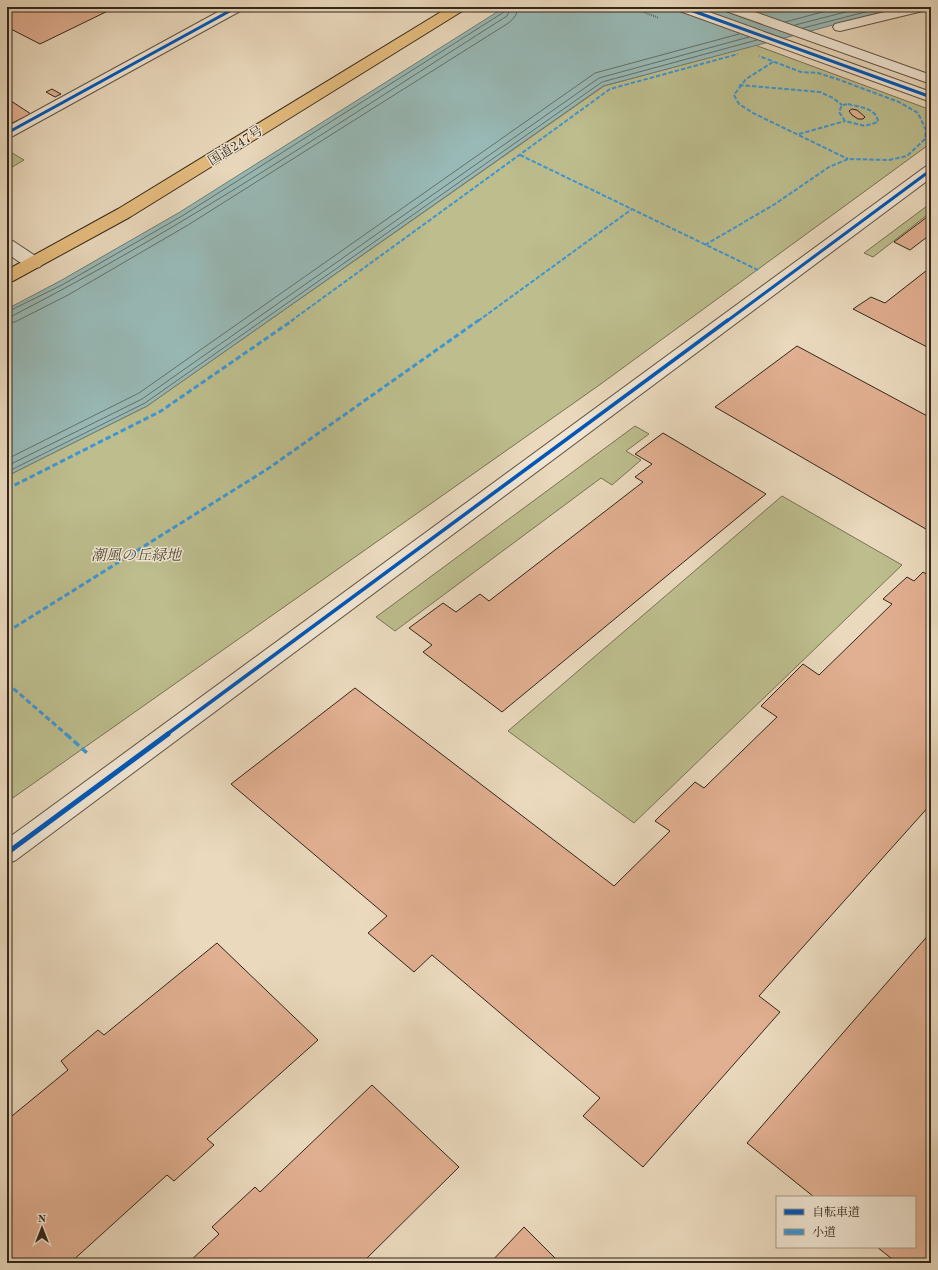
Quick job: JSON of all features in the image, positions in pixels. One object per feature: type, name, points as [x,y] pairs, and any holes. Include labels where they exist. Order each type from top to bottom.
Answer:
[{"type":"highway","name":"国道247号","points":[[7,277],[124,214],[459,7]]},
{"type":"street","points":[[7,133],[237,7]]},
{"type":"street","points":[[682,7],[931,98]]},
{"type":"street","points":[[728,7],[931,80]]},
{"type":"street","points":[[840,27],[922,7]]},
{"type":"street","points":[[7,853],[931,170]]},
{"type":"street","points":[[7,245],[34,263]]},
{"type":"green space","name":"潮風の丘緑地","points":[[755,45],[931,110],[931,143],[598,386],[7,802],[7,476],[147,406],[604,86]]},
{"type":"green space","points":[[7,150],[24,160],[7,170]]},
{"type":"green space","points":[[931,203],[931,212],[873,257],[864,253]]},
{"type":"green space","points":[[635,426],[649,434],[626,451],[641,460],[612,485],[601,478],[395,631],[376,617]]},
{"type":"green space","points":[[782,496],[902,565],[634,823],[508,731]]},
{"type":"water","points":[[505,7],[901,7],[603,86],[147,406],[7,476],[7,309],[60,281],[180,212]]},
{"type":"building","points":[[7,7],[116,7],[40,44],[7,27]]},
{"type":"building","points":[[52,89],[61,94],[55,97],[46,92]]},
{"type":"building","points":[[11,101],[31,114],[10,124],[7,122],[7,103]]},
{"type":"building","points":[[852,109],[857,110],[865,117],[863,119],[858,119],[849,111]]},
{"type":"building","points":[[931,214],[931,234],[910,250],[894,242]]},
{"type":"building","points":[[931,267],[931,349],[853,309],[871,297],[885,303]]},
{"type":"building","points":[[797,346],[931,418],[931,532],[715,407]]},
{"type":"building","points":[[663,433],[766,494],[502,712],[423,652],[432,645],[409,628],[443,603],[456,612],[480,594],[489,601],[643,482],[635,477],[652,464],[635,454]]},
{"type":"building","points":[[923,572],[931,577],[931,804],[759,996],[780,1012],[643,1167],[583,1116],[600,1098],[432,955],[414,972],[368,933],[387,916],[231,784],[355,688],[614,886],[670,831],[655,821],[695,782],[704,788],[777,717],[761,706],[803,664],[819,675],[892,604],[883,599],[907,577],[914,581]]},
{"type":"building","points":[[931,932],[931,1263],[897,1263],[878,1248],[916,1248],[916,1196],[813,1196],[747,1143]]},
{"type":"building","points":[[217,943],[318,1040],[207,1139],[214,1145],[174,1181],[167,1175],[70,1263],[7,1263],[7,1120],[68,1070],[61,1061],[98,1030],[104,1035]]},
{"type":"building","points":[[372,1085],[459,1167],[362,1263],[188,1263],[219,1234],[212,1227],[255,1187],[260,1192]]},
{"type":"building","points":[[524,1227],[560,1263],[490,1263]]},
{"type":"marked path","points":[[7,489],[161,411],[275,333],[610,89],[738,54]]},
{"type":"marked path","points":[[705,245],[775,204],[829,167],[848,159],[889,160],[907,156],[925,139],[926,130],[918,113],[899,102],[837,79],[818,73],[801,72],[759,56]]},
{"type":"marked path","points":[[773,62],[742,83],[734,95],[739,104],[753,113],[848,159]]},
{"type":"marked path","points":[[739,85],[820,92],[833,98],[842,105],[848,104],[872,111],[878,119],[878,122],[870,126],[865,126],[845,121],[839,112],[842,105]]},
{"type":"marked path","points":[[799,134],[845,121]]},
{"type":"marked path","points":[[520,155],[758,270]]},
{"type":"marked path","points":[[7,632],[269,468],[463,332],[632,209]]},
{"type":"marked path","points":[[7,683],[87,753]]},
{"type":"cycle path","points":[[7,133],[237,7]]},
{"type":"cycle path","points":[[682,7],[931,97]]},
{"type":"cycle path","points":[[7,853],[931,170]]}]
